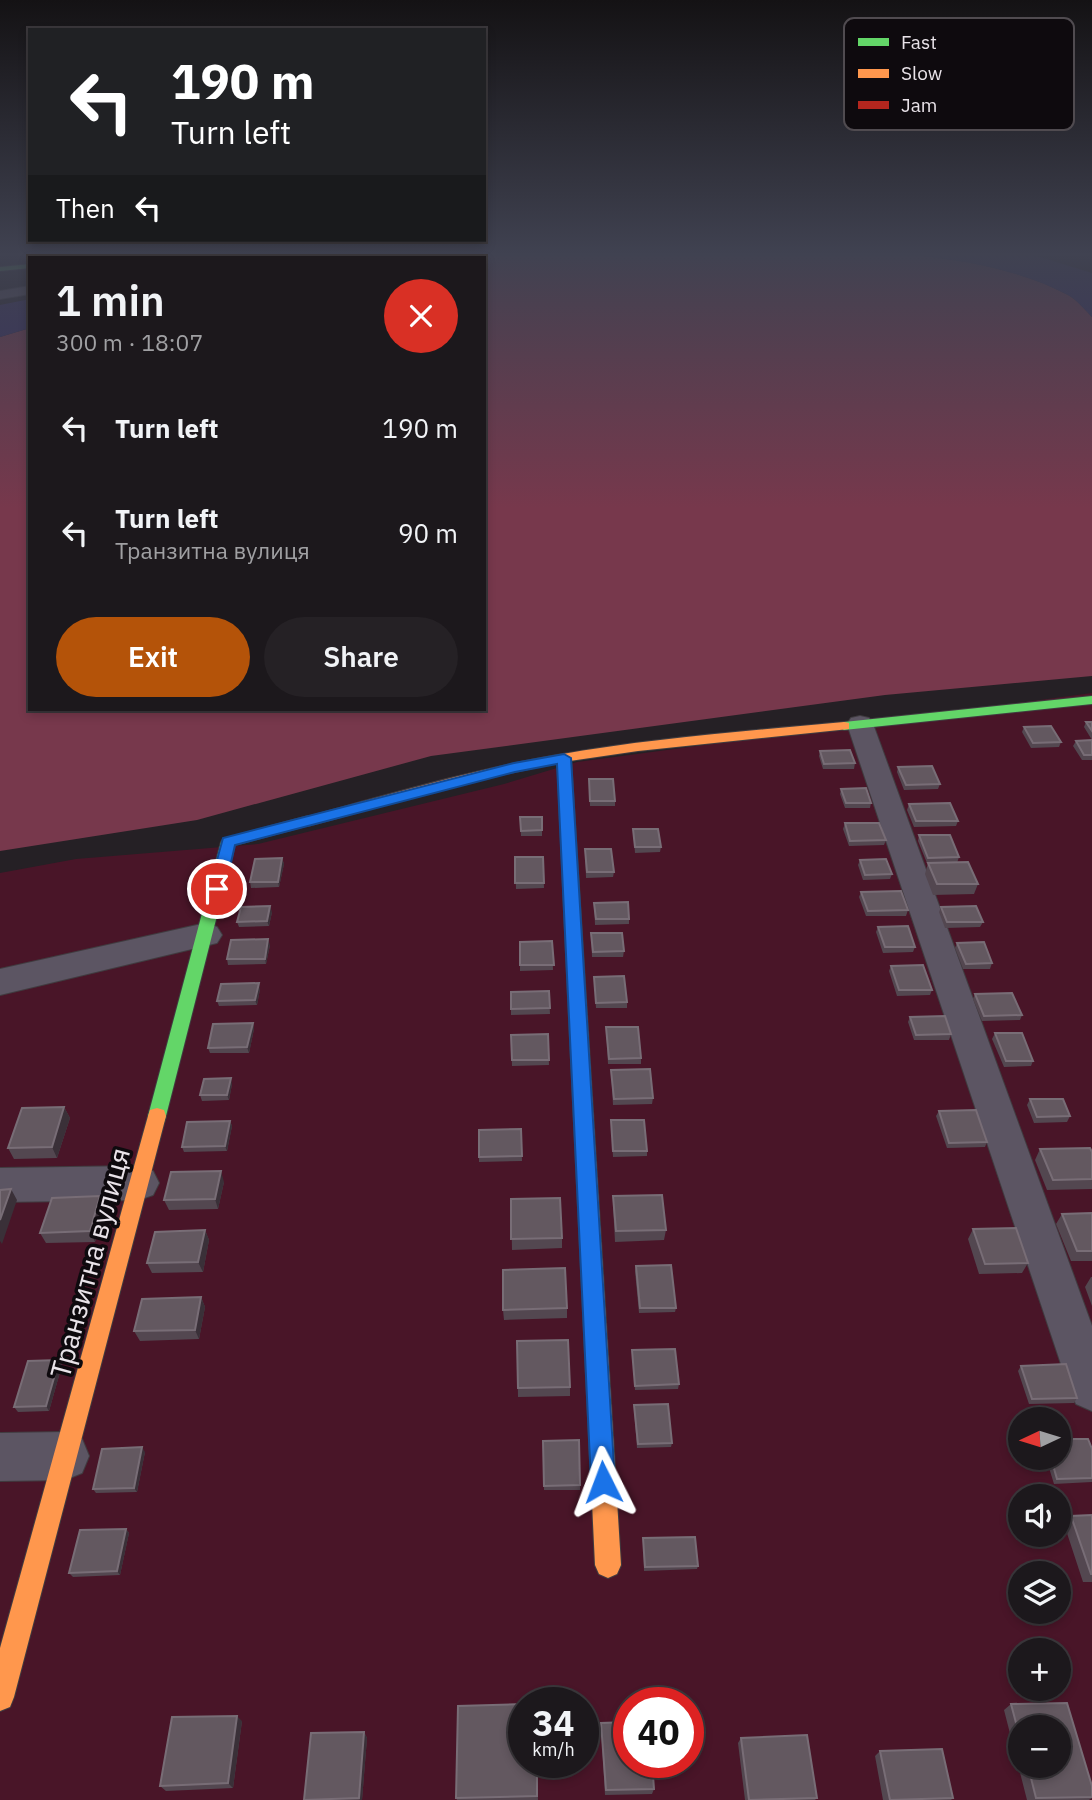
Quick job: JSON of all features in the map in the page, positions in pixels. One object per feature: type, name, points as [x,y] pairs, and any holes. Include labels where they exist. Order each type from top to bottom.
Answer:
[{"type":"street","points":[[608,1565],[564,758],[640,747],[1092,700]]},
{"type":"street","points":[[860,724],[1092,1388]]},
{"type":"street","name":"Транзитна вулиця","points":[[0,1697],[206,935],[228,842],[514,767],[564,758]]},
{"type":"street","points":[[0,982],[206,935]]},
{"type":"street","points":[[0,1185],[139,1183]]},
{"type":"street","points":[[0,1457],[65,1456]]},
{"type":"shaded area","points":[[0,340],[28,340],[28,711],[486,711],[486,340],[1092,340],[1092,676],[885,695],[431,756],[197,820],[0,851]]},
{"type":"shaded area","points":[[1092,693],[1092,1800],[0,1800],[0,873],[76,859],[258,844],[504,784],[577,762]]},
{"type":"building","points":[[1051,726],[1061,742],[1033,743],[1024,727]]},
{"type":"building","points":[[1092,740],[1092,755],[1084,755],[1076,741]]},
{"type":"building","points":[[850,750],[855,763],[824,764],[820,751]]},
{"type":"building","points":[[932,766],[940,784],[906,785],[898,767]]},
{"type":"building","points":[[589,779],[613,779],[615,801],[590,801]]},
{"type":"building","points":[[866,788],[871,803],[846,803],[841,789]]},
{"type":"building","points":[[950,803],[958,821],[916,821],[909,804]]},
{"type":"building","points":[[520,817],[542,817],[542,830],[521,831]]},
{"type":"building","points":[[845,823],[879,823],[886,840],[850,841]]},
{"type":"building","points":[[633,829],[658,829],[661,847],[635,847]]},
{"type":"building","points":[[919,835],[950,835],[959,857],[928,858]]},
{"type":"building","points":[[585,849],[611,849],[614,872],[587,872]]},
{"type":"building","points":[[515,857],[543,857],[544,883],[515,883]]},
{"type":"building","points":[[282,858],[278,882],[250,882],[255,859]]},
{"type":"building","points":[[886,859],[892,874],[865,875],[860,860]]},
{"type":"building","points":[[968,862],[978,884],[937,884],[928,863]]},
{"type":"building","points":[[901,891],[908,910],[868,911],[861,892]]},
{"type":"building","points":[[628,902],[629,919],[596,919],[594,903]]},
{"type":"building","points":[[270,906],[267,921],[237,922],[241,907]]},
{"type":"building","points":[[976,906],[983,922],[947,922],[941,907]]},
{"type":"building","points":[[908,926],[915,947],[885,947],[878,927]]},
{"type":"building","points":[[591,933],[622,933],[624,951],[593,952]]},
{"type":"building","points":[[268,939],[265,959],[227,959],[231,940]]},
{"type":"building","points":[[552,941],[554,965],[520,965],[520,942]]},
{"type":"building","points":[[984,942],[992,963],[966,964],[957,943]]},
{"type":"building","points":[[923,965],[932,990],[899,990],[891,966]]},
{"type":"building","points":[[624,976],[627,1002],[596,1003],[594,977]]},
{"type":"building","points":[[259,983],[255,1000],[217,1001],[221,984]]},
{"type":"building","points":[[549,991],[550,1008],[511,1009],[511,992]]},
{"type":"building","points":[[1012,993],[1022,1015],[984,1016],[975,994]]},
{"type":"building","points":[[945,1016],[951,1034],[916,1035],[910,1017]]},
{"type":"building","points":[[253,1023],[247,1047],[208,1048],[213,1024]]},
{"type":"building","points":[[606,1027],[638,1027],[641,1058],[609,1059]]},
{"type":"building","points":[[995,1033],[1022,1033],[1033,1061],[1006,1061]]},
{"type":"building","points":[[548,1034],[549,1060],[512,1060],[511,1035]]},
{"type":"building","points":[[650,1069],[653,1098],[614,1099],[611,1070]]},
{"type":"building","points":[[231,1078],[227,1095],[200,1095],[204,1079]]},
{"type":"building","points":[[1030,1099],[1063,1099],[1070,1116],[1037,1117]]},
{"type":"building","points":[[64,1107],[52,1147],[8,1148],[22,1108]]},
{"type":"building","points":[[976,1110],[987,1142],[949,1143],[939,1111]]},
{"type":"building","points":[[611,1120],[644,1120],[647,1151],[613,1151]]},
{"type":"building","points":[[230,1121],[225,1146],[182,1147],[187,1122]]},
{"type":"building","points":[[521,1129],[522,1156],[479,1157],[479,1130]]},
{"type":"building","points":[[1090,1148],[1092,1179],[1053,1180],[1040,1149]]},
{"type":"building","points":[[221,1171],[215,1199],[164,1200],[171,1172]]},
{"type":"building","points":[[11,1189],[0,1220],[0,1190]]},
{"type":"building","points":[[662,1195],[666,1230],[616,1231],[613,1196]]},
{"type":"building","points":[[100,1196],[90,1231],[40,1233],[52,1198]]},
{"type":"building","points":[[560,1198],[562,1238],[511,1239],[511,1199]]},
{"type":"building","points":[[1092,1213],[1092,1251],[1077,1251],[1062,1214]]},
{"type":"building","points":[[1016,1228],[1028,1263],[985,1264],[973,1229]]},
{"type":"building","points":[[205,1230],[198,1262],[147,1263],[155,1232]]},
{"type":"building","points":[[671,1265],[676,1308],[640,1308],[636,1266]]},
{"type":"building","points":[[565,1268],[567,1308],[503,1310],[503,1270]]},
{"type":"building","points":[[201,1297],[195,1330],[134,1331],[142,1299]]},
{"type":"building","points":[[568,1340],[570,1387],[518,1388],[517,1341]]},
{"type":"building","points":[[675,1349],[679,1384],[635,1386],[632,1350]]},
{"type":"building","points":[[59,1360],[46,1406],[14,1407],[28,1361]]},
{"type":"building","points":[[1066,1364],[1077,1398],[1032,1399],[1021,1366]]},
{"type":"building","points":[[668,1404],[672,1443],[638,1444],[634,1405]]},
{"type":"building","points":[[1071,1439],[1088,1439],[1092,1449],[1092,1478],[1057,1479],[1054,1470],[1071,1470]]},
{"type":"building","points":[[579,1440],[580,1485],[544,1486],[543,1441]]},
{"type":"building","points":[[142,1447],[134,1488],[93,1489],[102,1449]]},
{"type":"building","points":[[1092,1515],[1092,1574],[1091,1574],[1071,1516]]},
{"type":"building","points":[[126,1529],[117,1571],[69,1573],[80,1530]]},
{"type":"building","points":[[695,1537],[698,1566],[645,1567],[643,1538]]},
{"type":"building","points":[[1067,1703],[1071,1715],[1014,1715],[1011,1704]]},
{"type":"building","points":[[508,1704],[508,1778],[537,1778],[537,1796],[456,1798],[458,1706]]},
{"type":"building","points":[[237,1716],[228,1783],[160,1786],[172,1717]]},
{"type":"building","points":[[1071,1716],[1092,1786],[1092,1797],[1036,1798],[1031,1778],[1071,1778]]},
{"type":"building","points":[[601,1723],[613,1723],[613,1778],[653,1778],[654,1789],[606,1790]]},
{"type":"building","points":[[364,1732],[359,1798],[304,1800],[311,1733]]},
{"type":"building","points":[[807,1735],[817,1798],[749,1800],[741,1738]]},
{"type":"building","points":[[942,1749],[953,1798],[890,1800],[880,1751]]},
{"type":"traffic: fast","points":[[844,726],[1092,700]]},
{"type":"traffic: fast","points":[[157,1116],[228,842],[308,821]]},
{"type":"traffic: slow","points":[[308,821],[463,779],[556,759],[679,742],[844,726]]},
{"type":"traffic: slow","points":[[577,998],[608,1565]]},
{"type":"traffic: slow","points":[[0,1697],[157,1116]]},
{"type":"traffic: jam","points":[[564,758],[577,998]]},
{"type":"route","points":[[217,889],[228,842],[514,767],[564,758],[603,1482]]}]
